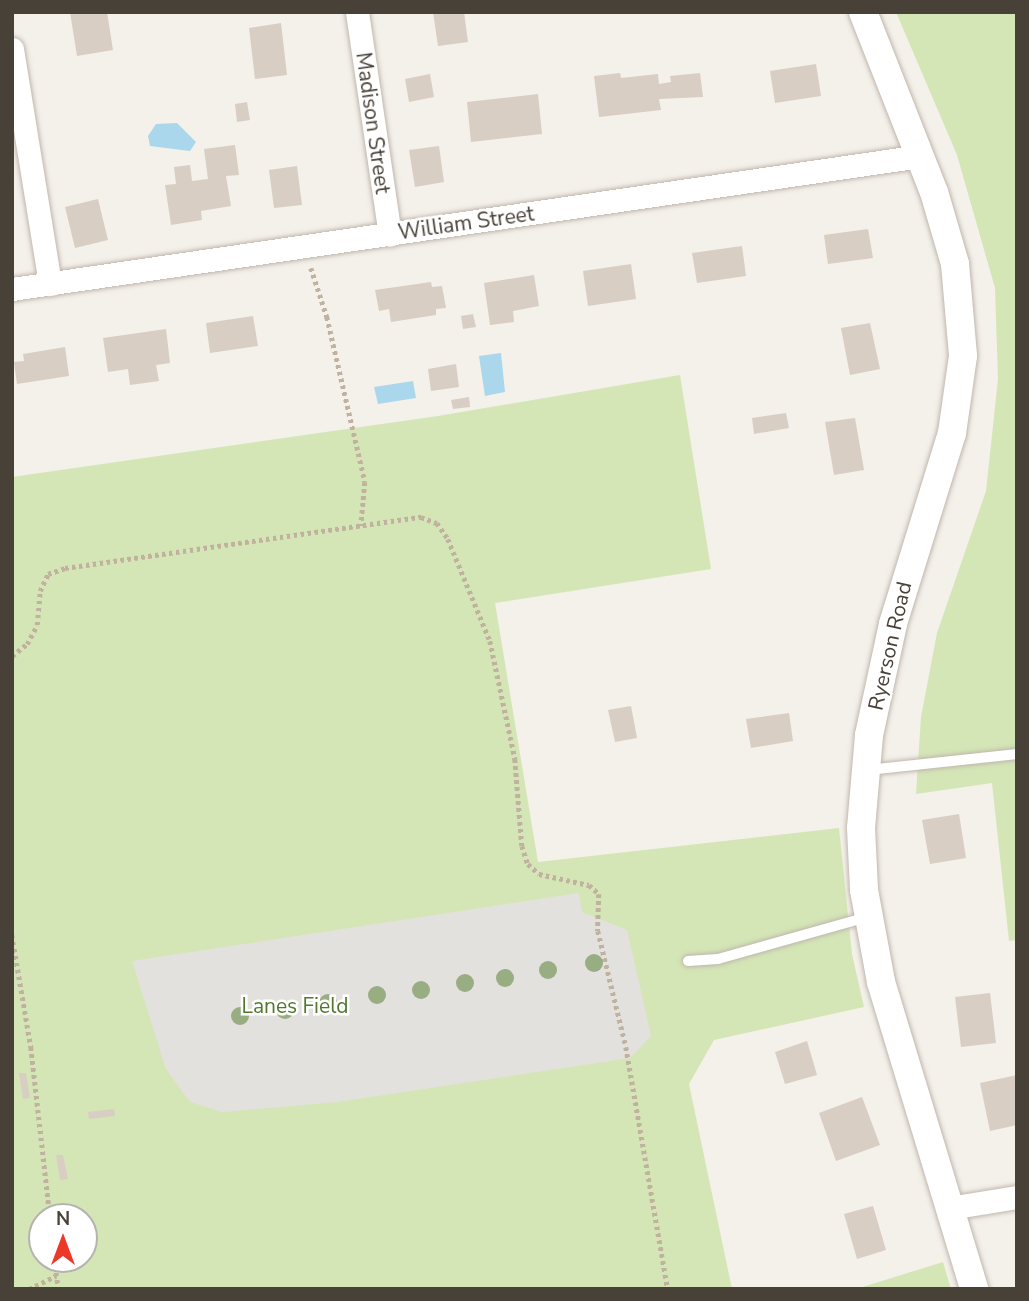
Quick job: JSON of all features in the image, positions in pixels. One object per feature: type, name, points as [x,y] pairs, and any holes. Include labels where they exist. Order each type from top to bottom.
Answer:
[{"type":"street","name":"Madison Street","points":[[357,12],[390,235]]},
{"type":"street","name":"Ryerson Road","points":[[863,12],[920,156],[955,264],[963,356],[952,433],[893,624],[865,770],[861,828],[867,917],[881,982],[974,1289]]},
{"type":"street","points":[[12,50],[50,284]]},
{"type":"street","name":"William Street","points":[[12,289],[920,156]]},
{"type":"street","points":[[949,1208],[1017,1197]]},
{"type":"lane","points":[[865,770],[1017,754]]},
{"type":"lane","points":[[688,961],[719,959],[867,917]]},
{"type":"path","points":[[311,268],[327,317],[365,482],[362,526]]},
{"type":"path","points":[[12,656],[27,644],[37,625],[40,591],[48,574],[421,517],[437,523],[448,539],[490,641],[515,760],[522,846],[528,864],[539,874],[589,885],[599,894],[598,931],[625,1047],[668,1289]]},
{"type":"path","points":[[12,935],[31,1047],[48,1203]]},
{"type":"path","points":[[56,1273],[59,1289]]},
{"type":"path","points":[[29,1289],[56,1276]]},
{"type":"green space","points":[[896,12],[1017,12],[1017,940],[1009,941],[992,783],[916,794],[921,717],[937,633],[986,491],[998,379],[995,288],[957,155]]},
{"type":"green space","name":"Lanes Field","points":[[680,375],[711,569],[495,603],[538,862],[839,828],[852,954],[864,1007],[714,1040],[689,1084],[732,1289],[12,1289],[12,477],[438,416]]},
{"type":"green space","points":[[943,1262],[951,1289],[856,1289]]},
{"type":"shaded area","points":[[579,893],[582,912],[627,930],[651,1036],[630,1058],[337,1102],[222,1112],[190,1102],[166,1069],[132,961]]},
{"type":"water","points":[[177,123],[196,142],[190,151],[150,146],[148,136],[156,124]]},
{"type":"water","points":[[501,353],[505,392],[485,396],[479,356]]},
{"type":"water","points":[[413,381],[416,398],[378,404],[374,387]]},
{"type":"building","points":[[70,12],[107,12],[113,50],[77,56]]},
{"type":"building","points":[[433,12],[464,12],[468,42],[438,46]]},
{"type":"building","points":[[281,23],[287,75],[255,79],[249,28]]},
{"type":"building","points":[[816,64],[821,96],[775,103],[770,71]]},
{"type":"building","points":[[620,73],[621,78],[658,74],[659,84],[671,82],[670,76],[700,73],[703,97],[659,99],[661,110],[599,117],[594,76]]},
{"type":"building","points":[[430,74],[434,97],[409,102],[405,79]]},
{"type":"building","points":[[538,94],[542,134],[471,142],[467,102]]},
{"type":"building","points":[[247,102],[250,120],[237,122],[235,104]]},
{"type":"building","points":[[235,145],[239,175],[226,176],[231,206],[201,211],[202,220],[171,225],[165,185],[176,184],[174,167],[190,165],[192,181],[208,179],[204,149]]},
{"type":"building","points":[[439,146],[444,182],[415,187],[409,150]]},
{"type":"building","points":[[297,166],[302,205],[274,208],[269,170]]},
{"type":"building","points":[[98,199],[108,240],[75,248],[65,207]]},
{"type":"building","points":[[868,229],[873,258],[828,264],[824,235]]},
{"type":"building","points":[[742,246],[746,276],[697,283],[692,253]]},
{"type":"building","points":[[631,264],[636,299],[588,306],[583,271]]},
{"type":"building","points":[[534,275],[539,306],[513,311],[514,322],[490,325],[484,283]]},
{"type":"building","points":[[431,282],[432,287],[442,286],[446,308],[436,309],[436,315],[391,322],[389,309],[379,311],[375,290]]},
{"type":"building","points":[[473,314],[476,327],[463,329],[461,316]]},
{"type":"building","points":[[253,316],[258,346],[210,353],[206,323]]},
{"type":"building","points":[[870,323],[880,369],[850,375],[841,328]]},
{"type":"building","points":[[166,329],[170,363],[156,365],[159,381],[130,385],[128,369],[108,372],[103,338]]},
{"type":"building","points":[[65,347],[69,376],[17,384],[14,362],[24,361],[23,354]]},
{"type":"building","points":[[456,364],[459,387],[431,391],[428,369]]},
{"type":"building","points":[[469,397],[470,407],[453,409],[451,400]]},
{"type":"building","points":[[786,413],[789,428],[754,434],[752,418]]},
{"type":"building","points":[[855,418],[864,470],[834,475],[825,422]]},
{"type":"building","points":[[631,706],[637,738],[615,742],[608,710]]},
{"type":"building","points":[[789,713],[793,741],[751,748],[746,719]]},
{"type":"building","points":[[959,814],[966,858],[930,864],[922,820]]},
{"type":"building","points":[[990,993],[996,1043],[961,1047],[955,997]]},
{"type":"building","points":[[807,1041],[817,1075],[785,1084],[775,1052]]},
{"type":"building","points":[[19,1073],[26,1073],[30,1098],[23,1099]]},
{"type":"building","points":[[1017,1075],[1017,1125],[990,1131],[980,1083]]},
{"type":"building","points":[[862,1097],[880,1145],[836,1161],[819,1113]]},
{"type":"building","points":[[114,1109],[115,1116],[89,1119],[88,1112]]},
{"type":"building","points":[[56,1155],[63,1155],[68,1179],[60,1180]]},
{"type":"building","points":[[873,1206],[886,1250],[857,1259],[844,1214]]}]
